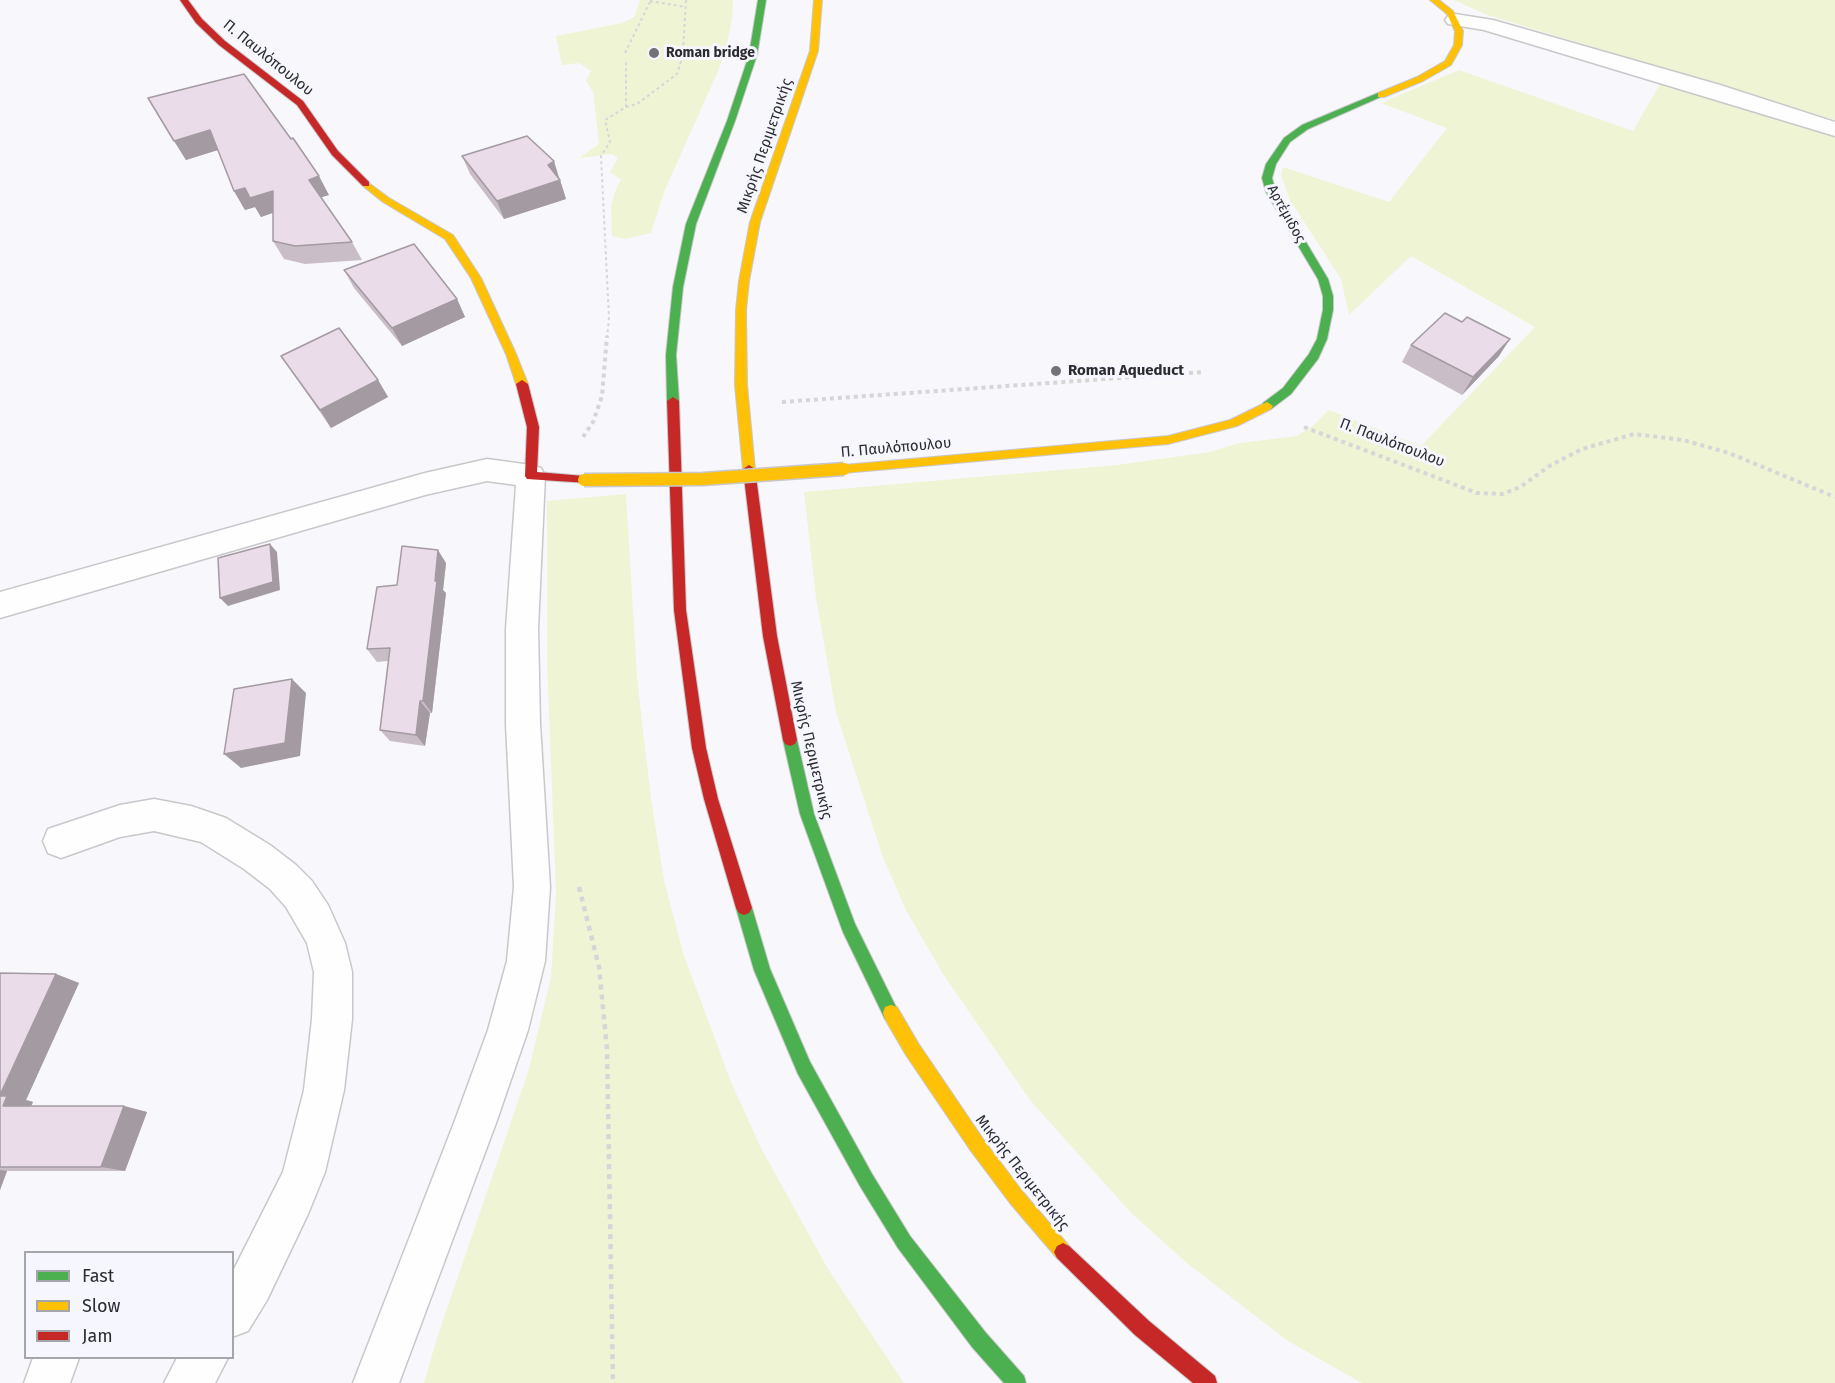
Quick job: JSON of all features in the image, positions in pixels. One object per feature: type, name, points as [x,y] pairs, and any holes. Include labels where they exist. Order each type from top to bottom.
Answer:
[{"type":"main road","name":"Π. Παυλόπουλου","points":[[184,0],[199,21],[222,43],[300,103],[335,153],[362,181],[386,200],[439,230],[457,248],[476,278],[511,354],[525,392],[533,428],[531,476],[584,480],[703,479],[844,470],[1145,443],[1191,436],[1233,423],[1261,411]]},
{"type":"main road","points":[[762,0],[753,55],[686,242],[678,287],[671,356],[680,610],[699,748],[717,820],[762,970],[804,1068],[866,1180],[904,1242],[971,1332],[1017,1383]]},
{"type":"main road","name":"Μικρής Περιμετρικής","points":[[818,0],[814,51],[755,222],[741,310],[743,404],[748,468],[765,603],[785,720],[807,814],[848,927],[873,979],[912,1049],[977,1145],[1016,1197],[1061,1250],[1142,1328],[1208,1383]]},
{"type":"main road","points":[[1434,0],[1455,20]]},
{"type":"main road","name":"Αρτέμιδος","points":[[1261,411],[1287,391],[1314,356],[1322,339],[1328,310],[1328,296],[1323,279],[1271,192],[1267,178],[1270,164],[1287,140],[1305,127],[1420,79],[1448,63],[1455,53],[1460,38],[1455,20]]},
{"type":"street","points":[[1455,20],[1486,24],[1712,90],[1835,129]]},
{"type":"street","points":[[0,605],[425,484],[488,470],[531,476],[522,629],[523,724],[532,887],[526,961],[508,1030],[475,1123],[376,1383]]},
{"type":"street","points":[[61,841],[120,821],[154,815],[191,822],[213,830],[250,852],[283,877],[299,894],[315,918],[326,943],[333,972],[332,1019],[328,1061],[314,1134],[304,1172],[292,1199],[252,1284],[234,1312]]},
{"type":"street","points":[[47,1383],[56,1359]]},
{"type":"street","points":[[188,1383],[204,1359]]},
{"type":"path","points":[[625,53],[650,0],[685,7]]},
{"type":"path","points":[[683,51],[686,0]]},
{"type":"path","points":[[593,422],[602,396],[609,318],[601,156],[610,142],[604,120],[626,107],[637,104],[677,74],[682,58]]},
{"type":"path","points":[[626,59],[626,107]]},
{"type":"path","points":[[743,404],[1203,372]]},
{"type":"path","name":"Π. Παυλόπουλου","points":[[1261,411],[1477,493],[1503,494],[1520,487],[1551,465],[1582,449],[1634,434],[1683,440],[1729,453],[1835,497]]},
{"type":"path","points":[[578,881],[599,967],[607,1049],[613,1383]]},
{"type":"green space","points":[[640,0],[733,0],[732,19],[719,69],[664,192],[651,233],[625,239],[612,236],[611,206],[621,180],[610,172],[618,158],[612,154],[579,158],[599,144],[593,92],[586,81],[591,71],[579,63],[562,65],[556,36],[622,23],[634,17]]},
{"type":"green space","points":[[1454,0],[1835,0],[1835,120],[1487,15]]},
{"type":"green space","points":[[1459,70],[1633,131],[1660,84],[1835,137],[1835,1383],[1362,1383],[1288,1341],[1188,1264],[1131,1213],[1030,1100],[943,974],[906,910],[882,855],[836,712],[816,598],[804,492],[1117,465],[1210,452],[1240,443],[1297,436],[1315,424],[1329,410],[1421,446],[1535,327],[1411,256],[1349,315],[1341,279],[1290,200],[1281,175],[1283,167],[1389,202],[1447,128],[1381,103]]},
{"type":"green space","points":[[626,494],[637,678],[651,799],[664,880],[683,953],[731,1082],[761,1148],[828,1269],[904,1383],[424,1383],[437,1338],[529,1069],[551,977],[556,893],[547,661],[547,501]]},
{"type":"building","points":[[244,74],[319,176],[309,180],[352,242],[295,246],[273,241],[273,191],[250,198],[245,188],[234,191],[210,130],[174,141],[148,98]]},
{"type":"building","points":[[527,136],[554,161],[548,165],[560,180],[497,201],[462,156]]},
{"type":"building","points":[[414,244],[457,299],[392,328],[344,270]]},
{"type":"building","points":[[1445,313],[1462,322],[1467,317],[1510,339],[1473,377],[1411,345]]},
{"type":"building","points":[[339,328],[378,380],[320,410],[281,356]]},
{"type":"building","points":[[270,544],[273,582],[220,598],[218,558]]},
{"type":"building","points":[[402,546],[438,550],[435,581],[437,581],[423,701],[420,701],[416,735],[380,730],[390,648],[367,649],[377,587],[397,585]]},
{"type":"building","points":[[292,679],[285,743],[224,754],[234,689]]},
{"type":"building","points":[[0,973],[56,974],[0,1095]]},
{"type":"building","points":[[0,1096],[7,1096],[3,1106],[124,1106],[101,1167],[0,1167]]},
{"type":"traffic: fast","points":[[673,401],[671,355],[678,287],[691,224],[731,121],[753,55],[762,0]]},
{"type":"traffic: fast","points":[[1267,406],[1287,391],[1314,356],[1322,339],[1328,310],[1328,296],[1323,279],[1271,192],[1267,178],[1271,164],[1287,140],[1305,127],[1381,95]]},
{"type":"traffic: fast","points":[[790,740],[807,814],[848,927],[891,1013]]},
{"type":"traffic: fast","points":[[744,908],[762,970],[804,1068],[866,1180],[904,1242],[979,1340],[1017,1383]]},
{"type":"traffic: slow","points":[[749,469],[741,385],[741,310],[744,281],[755,222],[814,51],[818,0]]},
{"type":"traffic: slow","points":[[1381,95],[1420,79],[1448,63],[1458,45],[1459,31],[1450,13],[1434,0]]},
{"type":"traffic: slow","points":[[366,184],[386,200],[449,237],[476,278],[511,354],[522,384]]},
{"type":"traffic: slow","points":[[844,469],[1168,440],[1233,423],[1267,406]]},
{"type":"traffic: slow","points":[[584,480],[703,479],[844,469]]},
{"type":"traffic: slow","points":[[891,1013],[912,1049],[977,1145],[1016,1197],[1063,1252]]},
{"type":"traffic: jam","points":[[184,0],[199,21],[222,43],[300,103],[335,153],[366,184]]},
{"type":"traffic: jam","points":[[522,384],[533,427],[531,476],[584,480]]},
{"type":"traffic: jam","points":[[673,401],[680,610],[699,748],[711,799],[744,908]]},
{"type":"traffic: jam","points":[[749,469],[770,636],[790,740]]},
{"type":"traffic: jam","points":[[1063,1252],[1142,1328],[1208,1383]]},
{"type":"place","name":"Roman bridge","points":[[654,53]]},
{"type":"place","name":"Roman Aqueduct","points":[[1056,371]]}]
